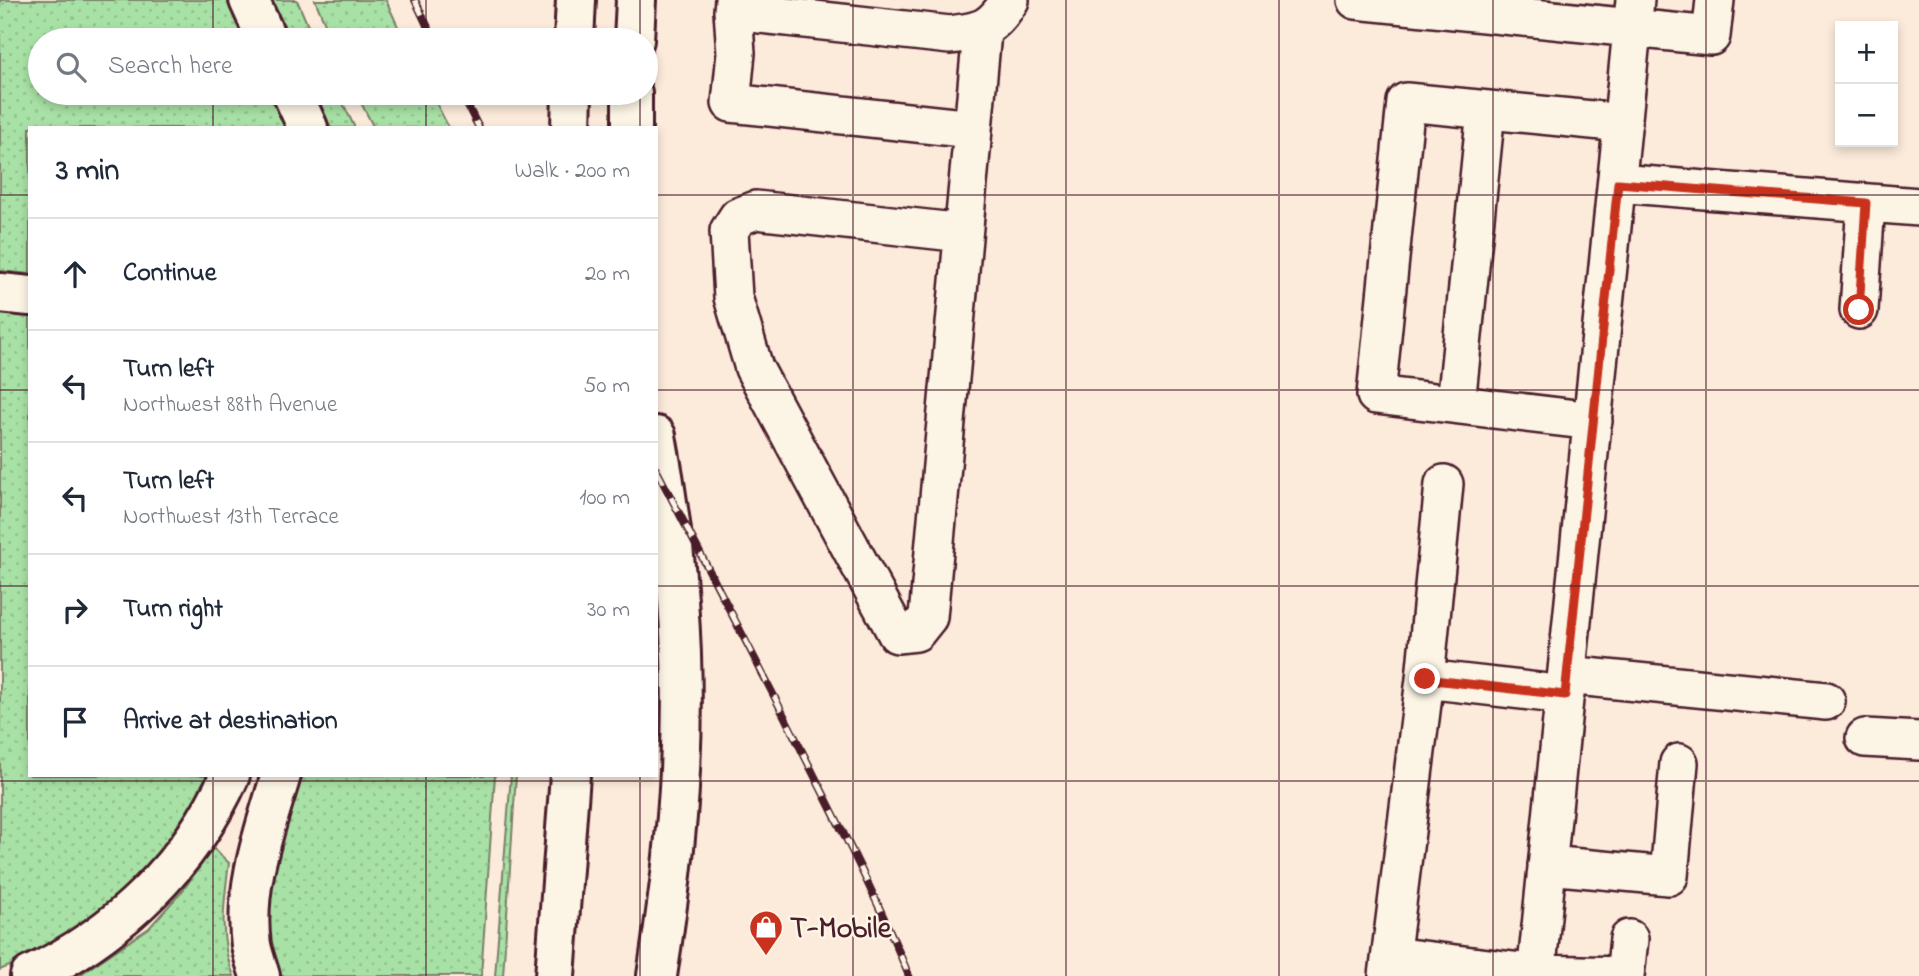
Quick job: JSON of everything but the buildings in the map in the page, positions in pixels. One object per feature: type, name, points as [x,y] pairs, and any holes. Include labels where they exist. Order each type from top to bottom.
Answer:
[{"type":"main road","points":[[249,0],[262,28]]},
{"type":"main road","points":[[575,28],[576,0]]},
{"type":"main road","points":[[635,28],[636,0]]},
{"type":"main road","points":[[297,105],[307,126]]},
{"type":"main road","points":[[571,126],[572,105]]},
{"type":"main road","points":[[632,105],[632,126]]},
{"type":"main road","points":[[0,293],[28,296]]},
{"type":"main road","points":[[657,976],[677,816],[682,693],[670,519],[658,448]]},
{"type":"main road","points":[[30,976],[102,934],[151,893],[195,838],[229,777]]},
{"type":"main road","points":[[260,976],[251,939],[251,893],[280,777]]},
{"type":"main road","points":[[555,976],[570,777]]},
{"type":"street","points":[[972,129],[731,103],[736,52],[733,5],[950,35],[982,32],[1002,13],[1010,0]]},
{"type":"street","points":[[1356,0],[1634,14],[1711,36],[1715,0]]},
{"type":"street","points":[[1536,975],[1634,14]]},
{"type":"street","points":[[963,233],[756,210],[738,217],[729,231],[733,298],[754,368],[897,634],[916,632],[928,617],[982,32]]},
{"type":"street","points":[[1593,421],[1377,395],[1383,328],[1406,102],[1623,123]]},
{"type":"street","points":[[1456,404],[1486,110]]},
{"type":"street","points":[[1618,183],[1919,207]]},
{"type":"street","points":[[1859,310],[1866,203]]},
{"type":"street","points":[[1444,484],[1425,679],[1389,966],[1536,975],[1625,976],[1629,939]]},
{"type":"street","points":[[1425,679],[1826,701]]},
{"type":"street","points":[[1865,738],[1919,741]]},
{"type":"street","points":[[1548,865],[1669,876],[1679,763]]},
{"type":"green space","points":[[0,0],[235,0],[248,28],[28,28],[28,105],[282,105],[291,126],[28,126],[28,274],[0,271]]},
{"type":"green space","points":[[272,0],[297,0],[309,28],[285,28]]},
{"type":"green space","points":[[315,0],[386,0],[399,28],[327,28]]},
{"type":"green space","points":[[320,105],[344,105],[354,126],[330,126]]},
{"type":"green space","points":[[362,105],[437,105],[448,126],[373,126]]},
{"type":"green space","points":[[0,307],[28,307],[28,777],[208,777],[163,850],[134,885],[46,950],[0,970]]},
{"type":"green space","points":[[297,777],[495,777],[481,976],[277,976],[265,938],[273,865]]},
{"type":"green space","points":[[511,777],[516,777],[503,976],[495,976]]},
{"type":"green space","points":[[213,848],[229,863],[224,935],[234,976],[78,976],[149,928],[183,890]]},
{"type":"railway","points":[[415,0],[428,28]]},
{"type":"railway","points":[[467,105],[478,126]]},
{"type":"railway","points":[[658,473],[838,823],[909,976]]},
{"type":"place","name":"T-Mobile","points":[[766,957]]},
{"type":"route","points":[[1425,679],[1565,695],[1618,183],[1866,203],[1859,310]]}]
